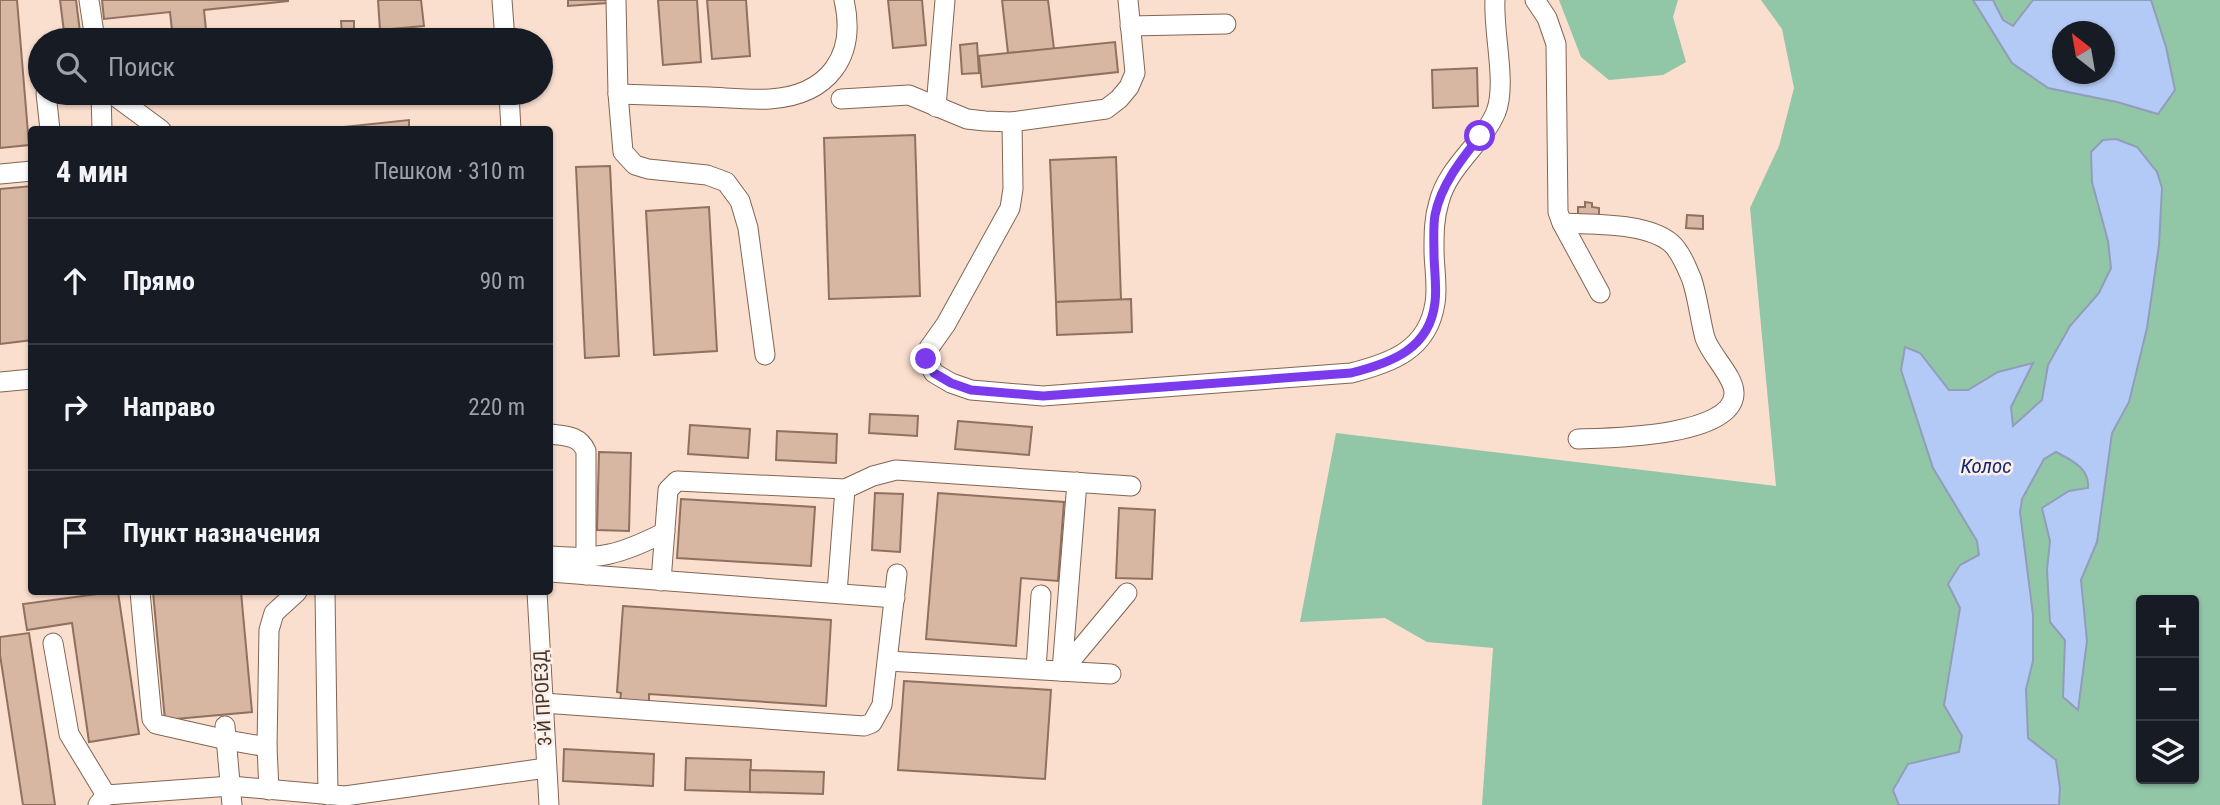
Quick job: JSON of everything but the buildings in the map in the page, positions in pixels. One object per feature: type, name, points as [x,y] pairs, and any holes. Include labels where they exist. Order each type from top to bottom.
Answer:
[{"type":"street","points":[[89,0],[92,28]]},
{"type":"street","points":[[502,0],[504,28]]},
{"type":"street","points":[[616,0],[618,94],[623,152],[635,165],[648,169],[708,175],[726,182],[740,201],[748,228],[765,355]]},
{"type":"street","points":[[618,94],[770,99],[811,89],[828,78],[842,58],[847,41],[844,0]]},
{"type":"street","points":[[936,107],[946,0]]},
{"type":"street","points":[[841,99],[909,95],[967,118],[1012,122],[1106,109],[1129,87],[1135,73],[1128,0]]},
{"type":"street","points":[[1012,122],[1013,189],[1010,208],[946,324],[929,348],[926,359],[934,373],[971,390],[1043,396],[1351,373],[1384,365],[1410,350],[1429,328],[1436,302],[1434,218],[1440,198],[1448,180],[1497,110],[1499,95],[1496,0]]},
{"type":"street","points":[[1535,0],[1547,18],[1556,44],[1558,212],[1600,293]]},
{"type":"street","points":[[1130,26],[1226,24]]},
{"type":"street","points":[[47,105],[50,126]]},
{"type":"street","points":[[101,105],[102,126]]},
{"type":"street","points":[[127,105],[156,126]]},
{"type":"street","points":[[510,105],[511,126]]},
{"type":"street","points":[[0,174],[28,171]]},
{"type":"street","points":[[1562,223],[1638,229],[1656,234],[1671,244],[1683,259],[1693,282],[1706,339],[1712,354],[1732,384],[1734,394],[1725,411],[1699,424],[1637,438],[1578,439]]},
{"type":"street","points":[[0,382],[28,379]]},
{"type":"street","points":[[553,434],[575,437],[583,443],[586,451],[586,567]]},
{"type":"street","points":[[661,581],[668,490],[677,481],[845,489],[896,470],[1131,486]]},
{"type":"street","points":[[1062,671],[1077,482]]},
{"type":"street","points":[[837,593],[845,489]]},
{"type":"street","points":[[553,572],[586,567],[627,551],[664,532]]},
{"type":"street","points":[[553,557],[586,567],[661,581],[895,598]]},
{"type":"street","points":[[542,703],[864,726],[872,723],[882,705],[897,574]]},
{"type":"street","points":[[1062,671],[1127,593]]},
{"type":"street","points":[[140,595],[152,719],[162,727],[226,733],[267,747]]},
{"type":"street","points":[[269,790],[269,630],[274,613],[293,595]]},
{"type":"street","points":[[325,595],[339,799]]},
{"type":"street","name":"3-Й ПРОЕЗД","points":[[537,595],[549,805]]},
{"type":"street","points":[[1035,670],[1041,595]]},
{"type":"street","points":[[53,643],[69,734],[102,800],[232,795],[269,790],[339,799],[546,768]]},
{"type":"street","points":[[888,661],[1111,674]]},
{"type":"street","points":[[226,733],[232,795]]},
{"type":"green space","points":[[1559,0],[1678,0],[1673,17],[1686,62],[1663,75],[1609,80],[1581,57]]},
{"type":"green space","points":[[1761,0],[1973,0],[2012,63],[2052,78],[2052,84],[2069,84],[2157,114],[2175,90],[2166,47],[2151,0],[2220,0],[2220,805],[2059,805],[2060,788],[2056,760],[2028,738],[2026,689],[2033,661],[2020,512],[2022,499],[2044,458],[2056,452],[2068,458],[2086,475],[2088,489],[2069,491],[2042,508],[2050,541],[2047,570],[2065,640],[2063,697],[2087,641],[2081,580],[2097,542],[2112,433],[2129,402],[2147,328],[2159,245],[2162,188],[2108,241],[2111,268],[2099,293],[2070,326],[2048,365],[2042,400],[2012,426],[2011,407],[2032,363],[1998,372],[1968,390],[1949,390],[1920,353],[1933,468],[1977,542],[1979,556],[1960,565],[1949,584],[1960,608],[1944,705],[1962,736],[1959,752],[1908,764],[1893,790],[1899,805],[1482,805],[1493,648],[1427,642],[1385,618],[1300,622],[1336,433],[1776,486],[1750,208],[1779,146],[1794,88],[1782,29]]},
{"type":"green space","points":[[1993,0],[2033,0],[2013,26],[2003,20]]},
{"type":"water","points":[[1973,0],[1993,0],[2003,20],[2013,26],[2033,0],[2151,0],[2166,47],[2175,90],[2158,114],[2117,102],[2048,88],[2012,63]]},
{"type":"water","name":"Колос","points":[[2116,139],[2137,147],[2157,172],[2162,188],[2159,245],[2147,328],[2129,402],[2112,433],[2097,542],[2081,580],[2087,641],[2078,710],[2063,697],[2065,640],[2050,622],[2047,570],[2050,541],[2042,508],[2069,491],[2088,488],[2083,470],[2056,452],[2044,459],[2022,499],[2020,512],[2033,615],[2033,661],[2026,689],[2028,738],[2056,760],[2060,788],[2059,805],[1899,805],[1893,790],[1908,764],[1959,752],[1962,736],[1944,705],[1960,608],[1948,584],[1960,565],[1979,555],[1977,541],[1933,468],[1901,370],[1905,347],[1920,353],[1949,390],[1968,390],[1998,372],[2033,363],[2011,407],[2013,426],[2042,400],[2048,365],[2070,326],[2099,293],[2111,268],[2108,241],[2092,182],[2091,152],[2103,140]]},
{"type":"route","points":[[926,359],[934,373],[971,390],[1043,396],[1351,373],[1384,365],[1410,350],[1429,328],[1436,302],[1434,218],[1448,180],[1480,136]]}]
